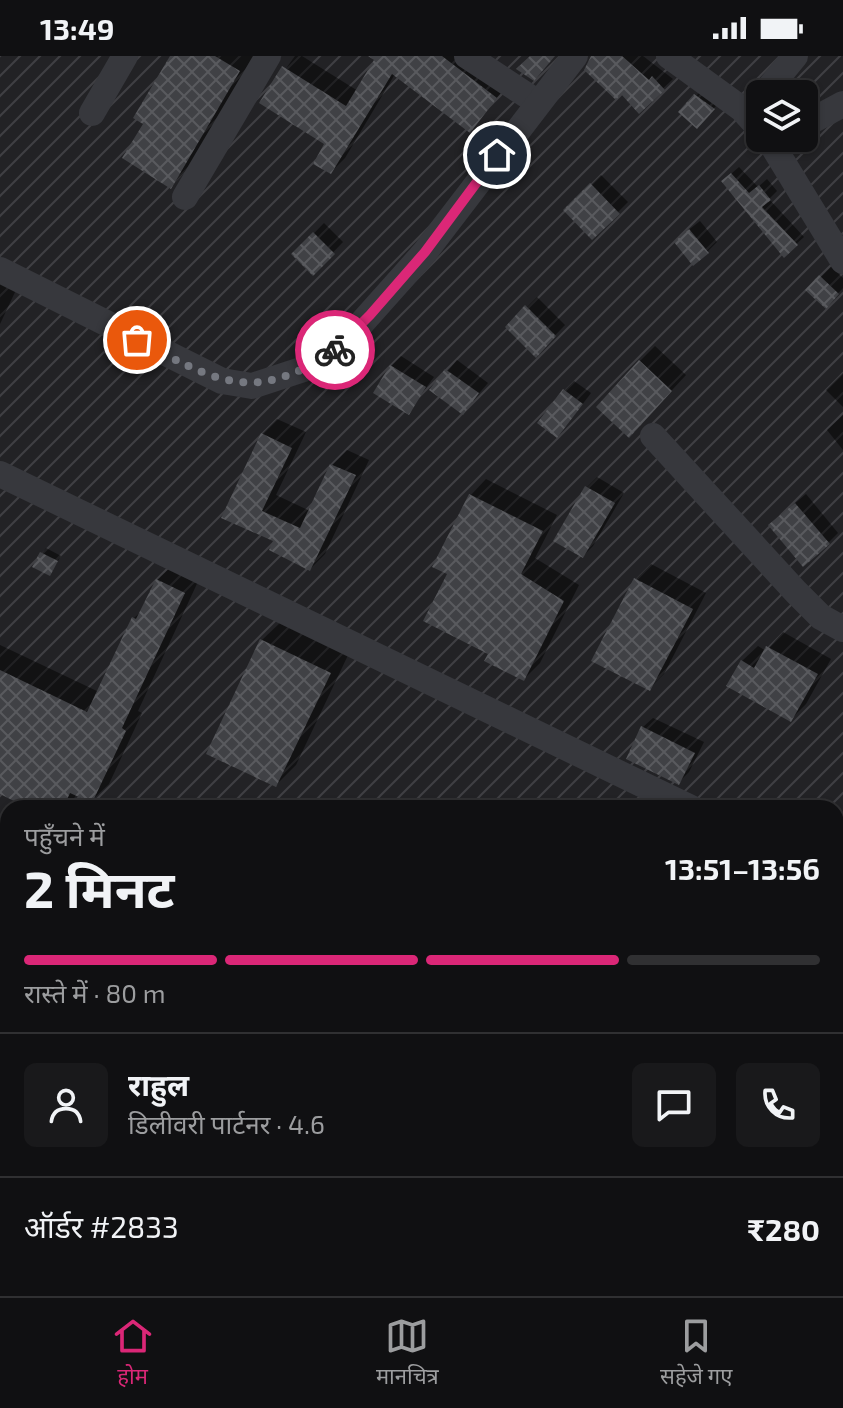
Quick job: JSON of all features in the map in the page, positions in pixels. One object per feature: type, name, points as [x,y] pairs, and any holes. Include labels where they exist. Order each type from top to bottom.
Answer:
[{"type":"street","points":[[92,113],[125,56]]},
{"type":"street","points":[[185,197],[268,56]]},
{"type":"street","points":[[467,56],[537,102]]},
{"type":"street","points":[[0,270],[192,369],[222,381],[252,386],[310,367],[343,344],[425,252],[575,56]]},
{"type":"street","points":[[669,56],[746,95]]},
{"type":"street","points":[[773,80],[795,56]]},
{"type":"street","points":[[818,117],[843,104]]},
{"type":"street","points":[[779,152],[843,261]]},
{"type":"street","points":[[653,436],[804,600],[821,617],[843,629]]},
{"type":"street","points":[[0,474],[674,800]]},
{"type":"shaded area","points":[[0,56],[843,56],[843,800],[0,800]]},
{"type":"building","points":[[170,56],[215,56],[240,71],[171,189],[122,158],[143,124],[133,118]]},
{"type":"building","points":[[368,56],[442,56],[497,98],[470,133],[392,74],[331,174],[313,164],[324,144],[259,103],[282,66],[346,106],[374,60]]},
{"type":"building","points":[[530,56],[555,56],[534,81],[516,69]]},
{"type":"building","points":[[591,56],[622,56],[649,80],[652,76],[665,90],[639,114],[621,94],[616,100],[584,70]]},
{"type":"building","points":[[694,94],[715,109],[697,129],[678,112]]},
{"type":"building","points":[[731,173],[749,193],[759,185],[771,200],[762,207],[798,245],[784,258],[721,181]]},
{"type":"building","points":[[590,183],[620,214],[592,240],[563,210]]},
{"type":"building","points":[[689,229],[709,253],[693,266],[674,242]]},
{"type":"building","points":[[313,232],[335,254],[313,276],[291,254]]},
{"type":"building","points":[[819,275],[839,294],[826,309],[805,290]]},
{"type":"building","points":[[525,305],[556,336],[536,358],[505,327]]},
{"type":"building","points":[[639,360],[672,391],[629,438],[596,407]]},
{"type":"building","points":[[390,365],[426,387],[409,415],[373,393]]},
{"type":"building","points":[[445,369],[479,393],[463,415],[429,390]]},
{"type":"building","points":[[563,389],[583,404],[557,438],[537,423]]},
{"type":"building","points":[[261,433],[292,448],[262,511],[300,528],[330,464],[356,475],[310,571],[269,550],[273,541],[221,518]]},
{"type":"building","points":[[585,486],[615,503],[583,558],[553,541]]},
{"type":"building","points":[[469,494],[543,531],[521,574],[564,601],[524,681],[484,661],[488,654],[423,621],[447,574],[432,567]]},
{"type":"building","points":[[795,503],[830,544],[803,567],[768,525]]},
{"type":"building","points":[[40,552],[58,561],[50,576],[32,567]]},
{"type":"building","points":[[634,578],[693,609],[650,691],[591,661]]},
{"type":"building","points":[[156,579],[185,593],[122,728],[126,731],[93,800],[70,793],[67,800],[12,800],[0,794],[0,670],[87,712],[132,617],[136,619]]},
{"type":"building","points":[[260,639],[331,673],[276,787],[206,754]]},
{"type":"building","points":[[766,646],[818,674],[791,722],[726,686],[741,660],[754,668]]},
{"type":"building","points":[[641,726],[695,753],[679,785],[626,759]]},
{"type":"way so far","points":[[137,340],[192,369],[222,381],[252,386],[310,367],[335,350]]},
{"type":"route","points":[[335,350],[425,252],[497,155]]}]
